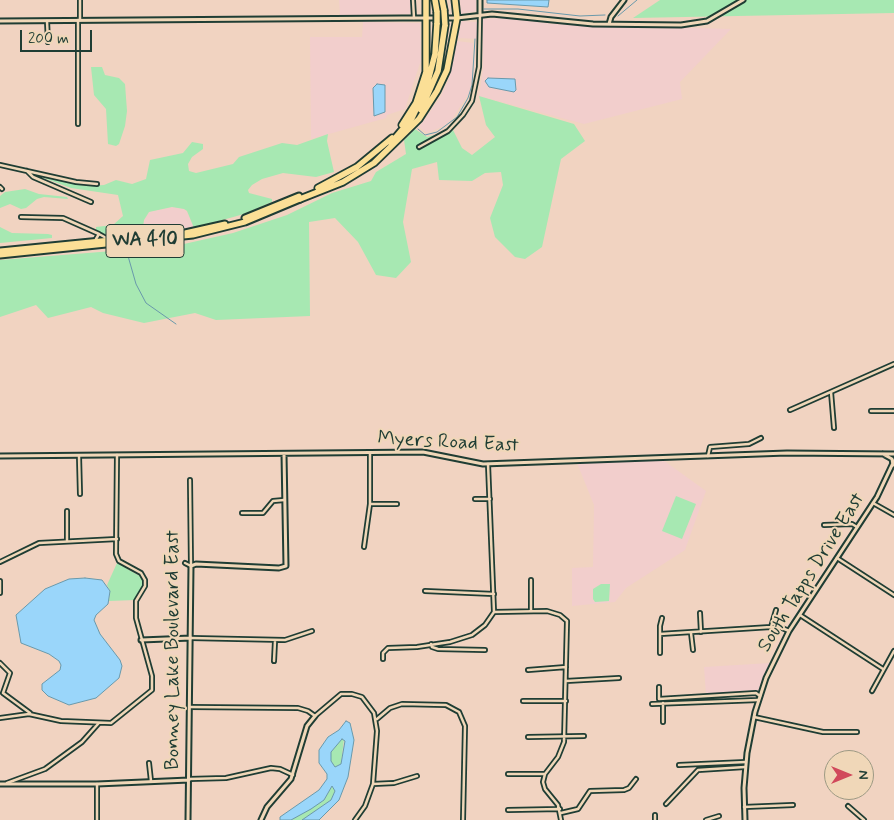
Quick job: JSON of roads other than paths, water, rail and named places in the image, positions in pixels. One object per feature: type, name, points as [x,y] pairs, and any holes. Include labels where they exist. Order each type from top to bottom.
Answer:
[{"type":"highway","points":[[318,188],[370,158],[394,136],[405,122],[418,96],[426,72],[426,0]]},
{"type":"highway","name":"WA 410","points":[[0,250],[181,233],[223,225],[300,198],[348,175],[374,158],[393,141],[412,118],[430,76],[436,44],[435,0]]},
{"type":"highway","name":"WA 410","points":[[0,255],[204,233],[245,222],[359,172],[386,153],[408,131],[421,111],[436,78],[442,52],[445,25],[442,0]]},
{"type":"highway","points":[[408,131],[425,111],[444,78],[457,18],[455,0]]},
{"type":"street","points":[[78,124],[80,0]]},
{"type":"street","points":[[413,0],[414,18]]},
{"type":"street","points":[[419,147],[448,131],[460,119],[472,101],[479,67],[480,0]]},
{"type":"street","points":[[609,24],[612,16],[624,0]]},
{"type":"street","points":[[0,21],[457,18],[505,14],[554,21],[609,24],[694,24],[719,15],[743,0]]},
{"type":"street","points":[[47,21],[48,42]]},
{"type":"street","points":[[0,165],[76,182],[97,184]]},
{"type":"street","points":[[26,170],[33,177],[91,202]]},
{"type":"street","points":[[21,217],[66,218],[110,240]]},
{"type":"street","points":[[83,243],[96,240],[99,234]]},
{"type":"street","points":[[790,410],[894,364]]},
{"type":"street","points":[[831,392],[834,428]]},
{"type":"street","points":[[871,411],[894,411]]},
{"type":"street","points":[[708,456],[709,448],[749,444],[761,438]]},
{"type":"street","points":[[364,547],[370,504],[370,453]]},
{"type":"street","name":"Myers Road East","points":[[0,456],[436,453],[471,462],[488,464],[708,456],[894,454]]},
{"type":"street","points":[[878,453],[889,456],[893,463]]},
{"type":"street","points":[[185,563],[191,566],[196,564],[285,567],[284,454]]},
{"type":"street","points":[[0,718],[32,714],[61,721],[98,724],[114,722],[152,690],[152,682],[140,640],[136,605],[145,586],[145,580],[138,572],[118,560],[116,539],[117,455]]},
{"type":"street","points":[[79,456],[80,494]]},
{"type":"street","name":"South Tapps Drive East","points":[[745,820],[745,765],[759,698],[773,662],[789,631],[873,503],[893,463]]},
{"type":"street","points":[[383,659],[386,649],[456,641],[472,635],[485,625],[494,612],[488,464]]},
{"type":"street","name":"Bonney Lake Boulevard East","points":[[188,820],[191,638],[190,480]]},
{"type":"street","points":[[475,499],[490,499]]},
{"type":"street","points":[[242,513],[263,513],[273,501],[284,500]]},
{"type":"street","points":[[873,503],[894,515]]},
{"type":"street","points":[[370,504],[397,504]]},
{"type":"street","points":[[67,511],[67,540]]},
{"type":"street","points":[[824,525],[852,524],[857,527]]},
{"type":"street","points":[[0,562],[31,546],[67,540],[116,539]]},
{"type":"street","points":[[837,558],[894,595]]},
{"type":"street","points":[[531,580],[531,612]]},
{"type":"street","points":[[0,581],[0,592]]},
{"type":"street","points":[[425,591],[494,594]]},
{"type":"street","points":[[771,628],[776,610]]},
{"type":"street","points":[[494,612],[551,612],[566,619],[568,627],[565,736],[558,757],[545,774],[544,787],[560,811],[561,820]]},
{"type":"street","points":[[700,613],[701,632]]},
{"type":"street","points":[[800,615],[883,670]]},
{"type":"street","points":[[660,654],[662,618]]},
{"type":"street","points":[[660,634],[771,628],[782,628],[789,631]]},
{"type":"street","points":[[140,640],[191,638],[275,641],[292,639],[312,631]]},
{"type":"street","points":[[691,633],[693,650]]},
{"type":"street","points":[[274,661],[275,641]]},
{"type":"street","points":[[431,644],[432,647],[438,648],[485,650]]},
{"type":"street","points":[[872,691],[894,650]]},
{"type":"street","points":[[0,663],[10,674],[2,693],[32,714]]},
{"type":"street","points":[[528,670],[566,667]]},
{"type":"street","points":[[566,680],[619,678],[566,680]]},
{"type":"street","points":[[652,704],[759,698],[756,693],[659,699],[659,687]]},
{"type":"street","points":[[261,820],[267,807],[286,786],[293,775],[307,726],[338,695],[352,694],[367,702],[377,719],[373,784],[365,806],[355,820]]},
{"type":"street","points":[[523,701],[566,701]]},
{"type":"street","points":[[663,703],[663,722]]},
{"type":"street","points":[[377,719],[390,708],[402,704],[446,705],[459,712],[466,726],[463,820]]},
{"type":"street","points":[[190,707],[298,708],[308,711],[315,716]]},
{"type":"street","points":[[754,717],[826,732],[857,732]]},
{"type":"street","points":[[5,784],[45,769],[82,742],[98,724]]},
{"type":"street","points":[[528,737],[584,736]]},
{"type":"street","points":[[149,763],[151,782]]},
{"type":"street","points":[[679,765],[745,765]]},
{"type":"street","points":[[666,804],[698,770],[745,765]]},
{"type":"street","points":[[0,784],[97,784],[226,778],[271,768],[280,769],[293,775]]},
{"type":"street","points":[[508,774],[545,774]]},
{"type":"street","points":[[373,784],[394,784],[417,776]]},
{"type":"street","points":[[508,810],[560,811],[578,809],[590,791],[624,790],[630,788],[636,779]]},
{"type":"street","points":[[97,784],[97,820]]},
{"type":"street","points":[[744,807],[793,805]]},
{"type":"street","points":[[848,806],[864,820]]},
{"type":"street","points":[[655,815],[655,820]]},
{"type":"street","points":[[706,820],[719,816]]},
{"type":"water","points":[[487,0],[549,0],[548,7],[487,3]]},
{"type":"water","points":[[488,78],[515,79],[516,90],[514,92],[489,87],[485,81]]},
{"type":"water","points":[[377,84],[385,85],[385,112],[374,116],[373,88]]},
{"type":"water","points":[[69,579],[102,580],[110,591],[108,604],[96,615],[94,620],[100,634],[120,660],[122,666],[119,678],[96,698],[69,705],[48,696],[42,690],[42,684],[60,670],[61,665],[59,661],[49,654],[21,643],[16,615],[45,589]]},
{"type":"water","points":[[346,721],[350,723],[354,740],[348,777],[339,800],[319,820],[302,820],[331,800],[335,791],[332,786],[324,800],[311,809],[291,820],[280,820],[280,817],[319,790],[327,779],[327,774],[319,763],[319,750],[328,737],[339,730]],"holes":[[[342,739],[345,741],[341,764],[335,767],[331,761],[331,752]]]},
{"type":"waterway","points":[[618,16],[637,0]]},
{"type":"waterway","points":[[484,9],[518,9],[580,16],[605,15]]},
{"type":"waterway","points":[[418,129],[425,135],[437,132],[457,117],[468,98],[472,85],[475,39]]},
{"type":"waterway","points":[[126,249],[136,284],[146,303],[176,324]]}]
